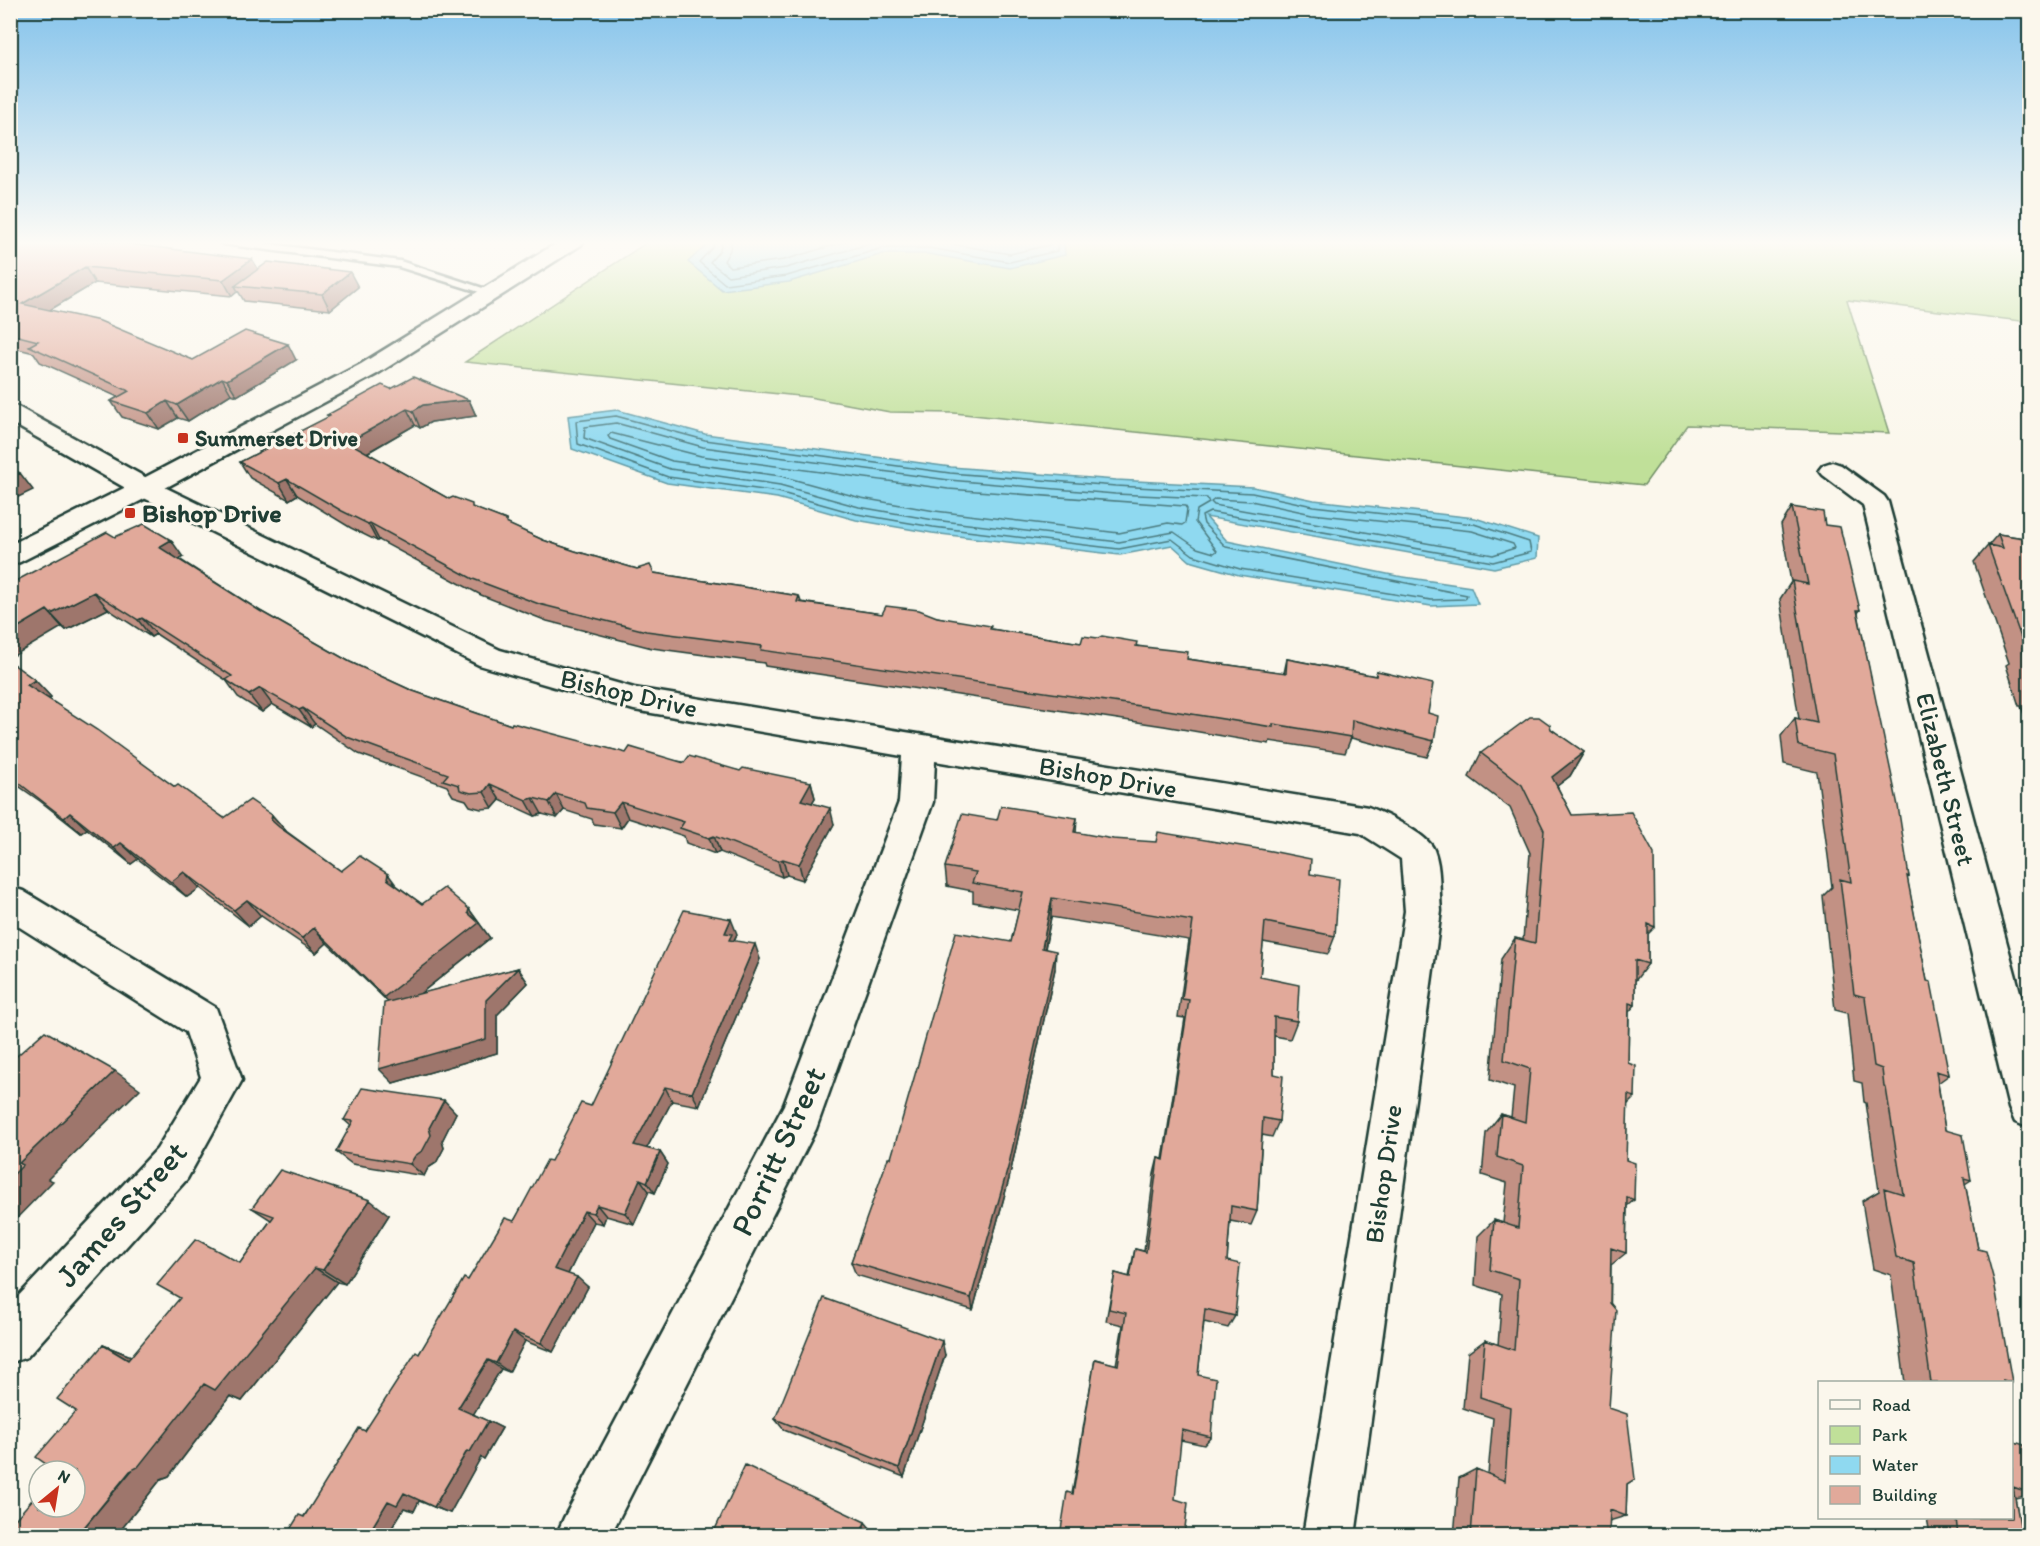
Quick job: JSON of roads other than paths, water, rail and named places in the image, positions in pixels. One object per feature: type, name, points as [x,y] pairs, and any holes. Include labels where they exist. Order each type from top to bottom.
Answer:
[{"type":"street","points":[[10,556],[145,488],[369,369],[460,313]]},
{"type":"street","points":[[10,412],[145,488]]},
{"type":"street","name":"Elizabeth Street","points":[[1832,470],[1875,502],[2030,1108]]},
{"type":"street","name":"Bishop Drive","points":[[145,488],[490,658],[634,699],[1368,821],[1418,852],[1423,911],[1329,1536]]},
{"type":"street","name":"Porritt Street","points":[[582,1536],[801,1115],[916,802],[919,745]]},
{"type":"street","name":"James Street","points":[[10,902],[202,1021],[222,1080],[172,1164],[10,1340]]},
{"type":"water","points":[[617,410],[705,434],[951,467],[1116,480],[1253,487],[1314,500],[1475,518],[1538,538],[1537,558],[1494,568],[1206,517],[1227,541],[1397,576],[1471,587],[1478,604],[1431,606],[1239,575],[1190,561],[1172,545],[1120,555],[932,533],[856,520],[777,498],[667,483],[572,449],[568,416]]},
{"type":"place","name":"Summerset Drive","points":[[183,438]]},
{"type":"place","name":"Bishop Drive","points":[[130,513]]}]
